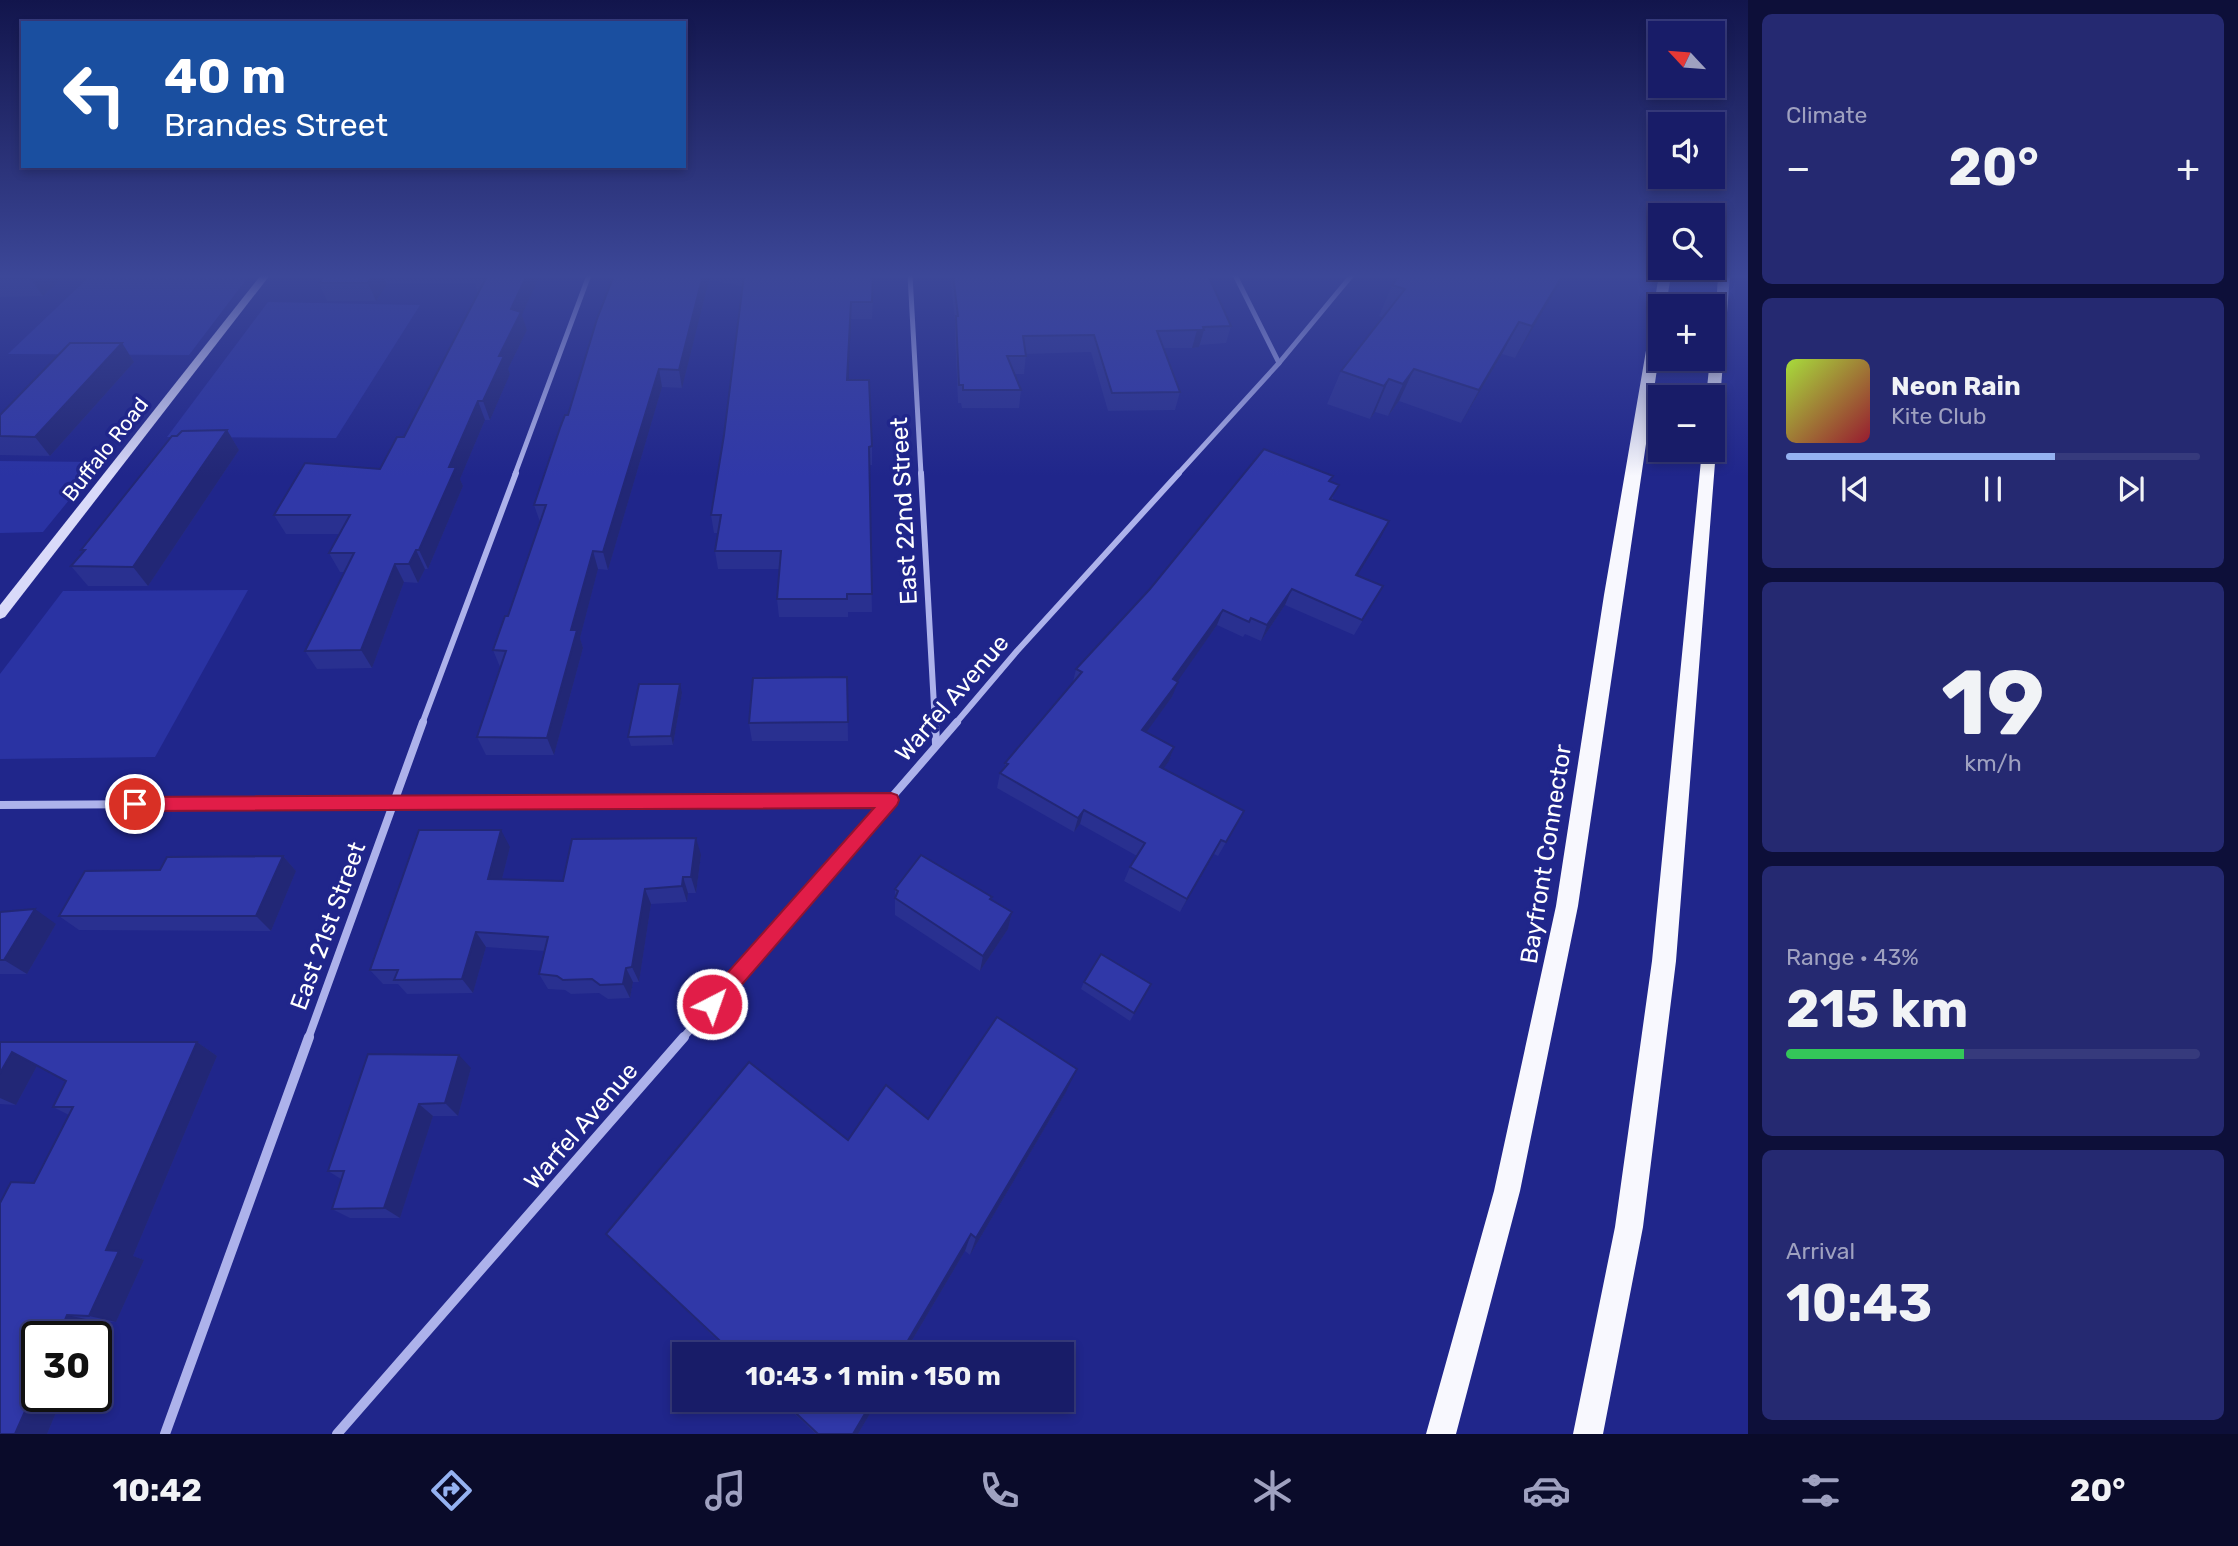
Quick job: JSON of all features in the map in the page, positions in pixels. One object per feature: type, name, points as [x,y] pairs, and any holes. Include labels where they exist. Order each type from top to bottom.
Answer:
[{"type":"highway","name":"Bayfront Connector","points":[[1441,1434],[1507,1191],[1567,906],[1654,342]]},
{"type":"highway","points":[[1714,385],[1718,342]]},
{"type":"highway","points":[[1588,1434],[1629,1227],[1664,961],[1708,462]]},
{"type":"main road","name":"Buffalo Road","points":[[0,614],[213,342]]},
{"type":"street","name":"East 21st Street","points":[[165,1434],[564,342]]},
{"type":"street","name":"East 22nd Street","points":[[914,342],[936,745]]},
{"type":"street","points":[[1268,342],[1279,363]]},
{"type":"street","name":"Warfel Avenue","points":[[337,1434],[891,800],[936,745],[1296,342]]},
{"type":"street","points":[[0,805],[891,800]]},
{"type":"shaded area","points":[[21,342],[199,342],[189,355],[8,354]]},
{"type":"shaded area","points":[[238,342],[397,342],[336,438],[167,437]]},
{"type":"shaded area","points":[[0,461],[100,462],[43,532],[0,533]]},
{"type":"shaded area","points":[[248,590],[155,757],[0,759],[0,674],[63,591]]},
{"type":"building","points":[[453,342],[506,342],[499,356],[504,356],[483,401],[478,401],[449,467],[456,467],[419,550],[416,550],[409,564],[395,564],[361,650],[305,651],[354,553],[329,553],[350,515],[274,515],[305,463],[380,469],[397,437],[404,437]]},
{"type":"building","points":[[590,342],[686,342],[679,370],[659,369],[603,552],[593,551],[571,630],[577,630],[547,738],[477,737],[506,651],[493,650],[505,616],[508,616],[546,505],[534,505],[560,428],[565,415],[568,415]]},
{"type":"building","points":[[736,342],[849,342],[847,380],[869,380],[872,594],[847,594],[847,599],[777,599],[781,551],[715,551],[721,515],[711,515]]},
{"type":"building","points":[[957,342],[1024,342],[1026,356],[1007,356],[1021,390],[963,390],[963,385],[959,385]]},
{"type":"building","points":[[1096,342],[1161,342],[1180,392],[1112,393]]},
{"type":"building","points":[[1364,342],[1507,342],[1479,390],[1414,369],[1403,384],[1389,379],[1384,386],[1341,371]]},
{"type":"building","points":[[70,343],[122,343],[35,437],[0,436],[0,415]]},
{"type":"building","points":[[227,430],[133,567],[71,566],[172,436],[177,436],[182,431]]},
{"type":"building","points":[[1264,449],[1333,476],[1329,481],[1339,485],[1330,499],[1389,521],[1356,575],[1383,586],[1362,620],[1292,589],[1267,625],[1251,618],[1249,622],[1223,610],[1173,679],[1178,682],[1142,730],[1174,747],[1160,767],[1244,811],[1226,842],[1221,840],[1187,899],[1130,867],[1145,843],[1084,810],[1078,818],[1000,773],[1008,764],[1005,763],[1082,672],[1076,669],[1150,589]]},
{"type":"building","points":[[847,677],[848,722],[749,723],[753,678]]},
{"type":"building","points":[[639,684],[680,684],[671,736],[628,737]]},
{"type":"building","points":[[419,830],[501,830],[488,879],[563,881],[572,839],[696,838],[691,877],[683,877],[682,886],[645,889],[632,967],[626,968],[623,984],[600,985],[592,979],[563,980],[557,976],[539,974],[548,937],[476,932],[462,979],[394,980],[398,970],[370,970]]},
{"type":"building","points":[[921,855],[1012,912],[983,956],[895,898],[898,891],[895,889]]},
{"type":"building","points":[[283,856],[256,916],[59,916],[85,871],[160,870],[167,857]]},
{"type":"building","points":[[35,909],[4,960],[0,960],[0,912]]},
{"type":"building","points":[[1101,954],[1151,984],[1134,1013],[1084,982]]},
{"type":"building","points":[[997,1017],[1077,1069],[976,1238],[971,1234],[907,1342],[721,1342],[606,1234],[749,1062],[848,1140],[886,1085],[928,1119]]},
{"type":"building","points":[[0,1042],[197,1042],[106,1250],[119,1251],[89,1316],[67,1315],[65,1321],[21,1321],[21,1412],[25,1412],[15,1434],[0,1434],[0,1203],[11,1182],[34,1183],[73,1107],[53,1107],[66,1081],[12,1052],[0,1073]]},
{"type":"building","points":[[368,1054],[459,1055],[445,1103],[419,1104],[384,1208],[332,1209],[344,1171],[328,1171]]},
{"type":"building","points":[[795,1412],[866,1412],[853,1434],[818,1434]]},
{"type":"route","points":[[135,804],[891,800],[712,1004]]}]
